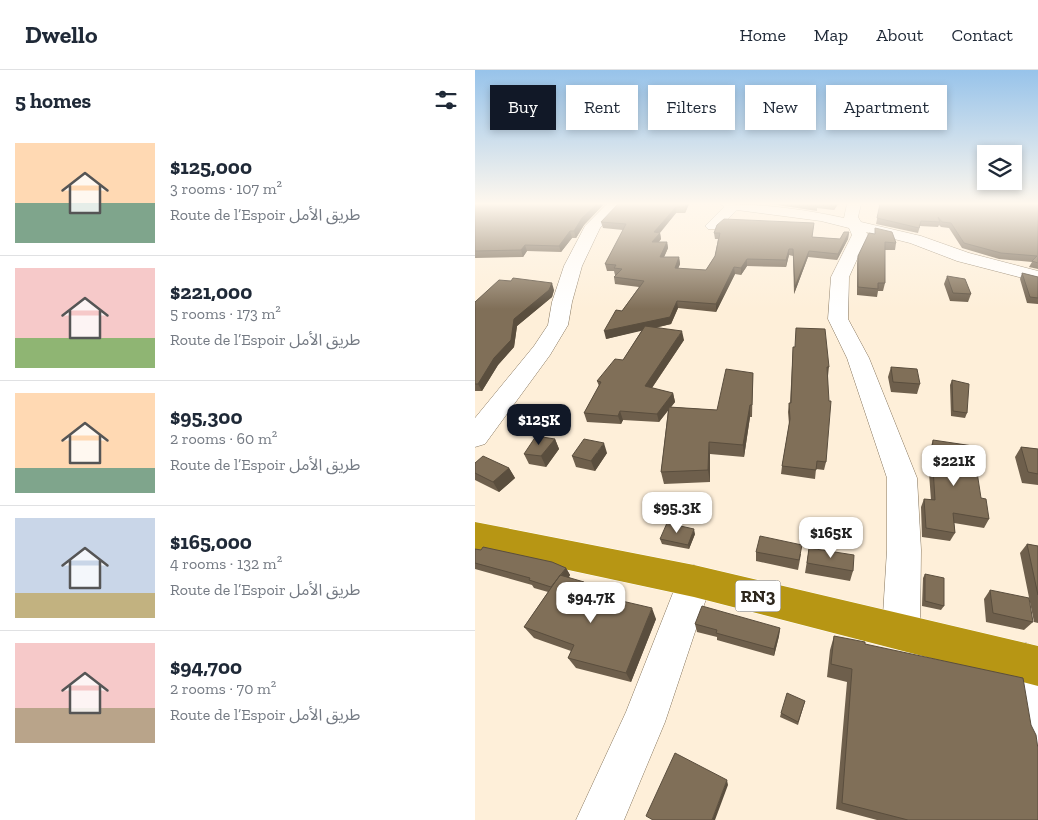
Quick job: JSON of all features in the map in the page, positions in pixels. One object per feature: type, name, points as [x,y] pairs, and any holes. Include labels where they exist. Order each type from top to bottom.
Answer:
[{"type":"highway","name":"RN3","points":[[475,536],[693,581],[1032,665]]},
{"type":"street","points":[[475,437],[490,420],[542,350],[558,324],[562,302],[573,266],[586,239]]},
{"type":"street","points":[[858,239],[840,277],[838,319],[858,358],[902,478],[904,550],[901,631]]},
{"type":"street","points":[[915,239],[963,257],[1038,277]]},
{"type":"street","points":[[600,820],[643,722],[693,581]]},
{"type":"street","points":[[1032,665],[1038,736]]},
{"type":"building","points":[[475,239],[564,239],[559,246],[525,245],[521,250],[475,251]]},
{"type":"building","points":[[618,239],[655,239],[652,242],[667,242],[660,257],[679,257],[675,268],[706,270],[715,256],[719,239],[846,239],[838,254],[809,251],[795,287],[793,249],[789,249],[786,260],[747,259],[741,268],[734,267],[716,304],[677,301],[670,317],[604,331],[616,310],[622,311],[644,281],[614,277],[622,269],[614,268],[616,265],[605,264]]},
{"type":"building","points":[[866,239],[895,239],[896,243],[885,242],[885,283],[878,283],[878,289],[858,287],[858,256]]},
{"type":"building","points":[[961,239],[1038,239],[1038,263],[1032,261],[1037,256],[1001,253],[964,243]]},
{"type":"building","points":[[1022,273],[1038,277],[1038,298],[1030,297]]},
{"type":"building","points":[[947,276],[965,279],[971,294],[953,293]]},
{"type":"building","points":[[513,278],[552,283],[549,290],[514,319],[511,340],[494,358],[478,384],[475,384],[475,302],[499,280],[511,281]]},
{"type":"building","points":[[645,326],[682,331],[645,386],[673,393],[657,414],[620,411],[618,416],[584,413],[601,382],[597,381],[615,359],[623,360]]},
{"type":"building","points":[[796,328],[825,329],[829,367],[827,367],[829,401],[831,401],[826,462],[817,461],[816,470],[782,466],[790,419],[789,403],[791,403],[793,347],[795,347]]},
{"type":"building","points":[[891,367],[917,369],[920,384],[893,382]]},
{"type":"building","points":[[726,369],[753,373],[752,405],[750,405],[743,445],[709,442],[708,470],[661,472],[669,407],[717,410]]},
{"type":"building","points":[[952,380],[969,384],[967,413],[953,411]]},
{"type":"building","points":[[536,436],[555,439],[541,456],[524,454]]},
{"type":"building","points":[[584,439],[604,443],[591,461],[572,456]]},
{"type":"building","points":[[933,440],[973,446],[981,498],[986,499],[989,519],[953,513],[955,533],[926,528],[924,499],[935,500]]},
{"type":"building","points":[[1021,447],[1038,449],[1038,474],[1028,472]]},
{"type":"building","points":[[483,456],[509,468],[493,482],[475,473],[475,463]]},
{"type":"building","points":[[667,523],[694,529],[688,545],[660,539]]},
{"type":"building","points":[[760,536],[802,545],[799,560],[756,552]]},
{"type":"building","points":[[1027,544],[1038,546],[1038,595]]},
{"type":"building","points":[[483,547],[552,562],[566,568],[551,587],[529,580],[530,578],[475,563],[475,549],[481,550]]},
{"type":"building","points":[[809,548],[854,555],[853,571],[807,563]]},
{"type":"building","points":[[925,574],[944,578],[944,606],[925,601]]},
{"type":"building","points":[[560,575],[584,582],[579,591],[652,608],[626,673],[568,658],[574,645],[524,627]]},
{"type":"building","points":[[990,590],[1029,598],[1033,622],[993,613]]},
{"type":"building","points":[[702,606],[780,628],[774,649],[716,633],[717,630],[695,624]]},
{"type":"building","points":[[834,636],[1023,678],[1031,725],[1036,735],[1038,749],[1038,820],[908,820],[842,803],[852,669],[831,664]]},
{"type":"building","points":[[787,693],[805,701],[798,722],[781,713]]},
{"type":"building","points":[[675,753],[727,780],[712,820],[653,820],[646,816]]}]
